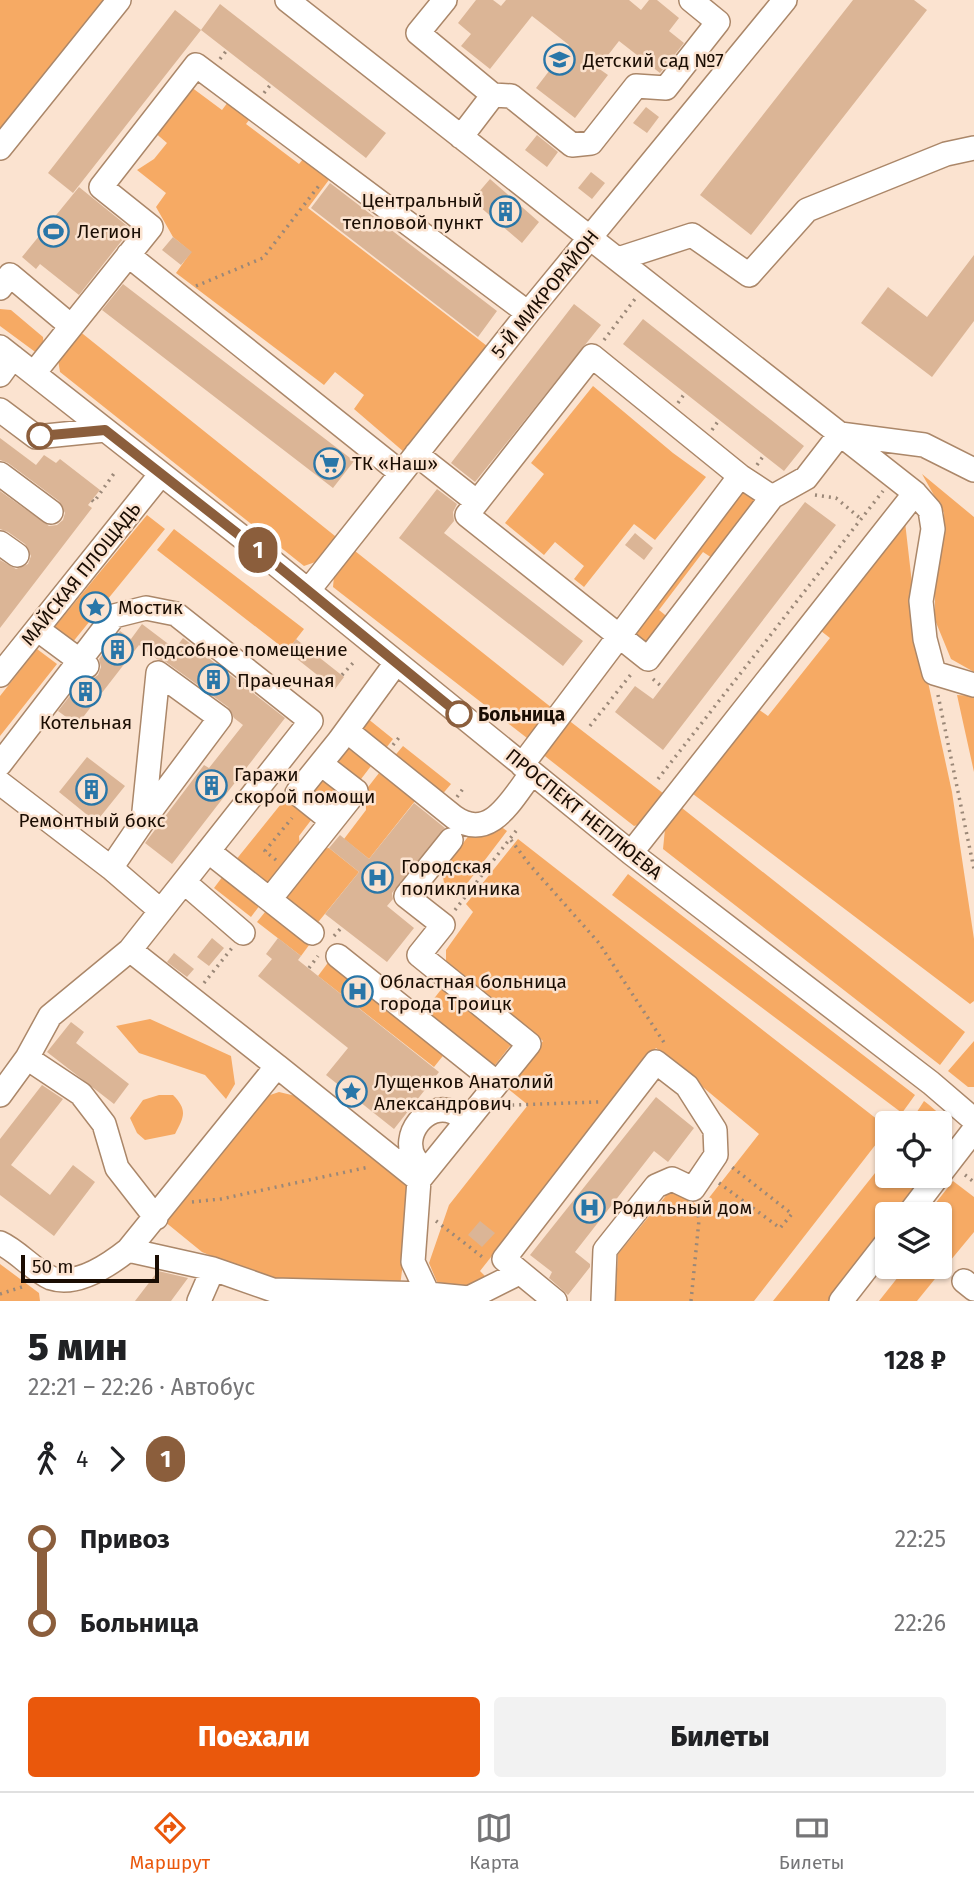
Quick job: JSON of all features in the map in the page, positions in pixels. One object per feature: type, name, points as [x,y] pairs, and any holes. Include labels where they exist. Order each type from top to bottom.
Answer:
[{"type":"street","points":[[0,148],[119,0]]},
{"type":"street","points":[[445,0],[418,33],[493,95],[511,96],[572,145],[591,143],[636,86],[666,88],[718,22],[691,0]]},
{"type":"street","name":"5-Й МИКРОРАЙОН","points":[[308,591],[528,313],[785,0]]},
{"type":"street","points":[[300,4],[461,137],[915,493],[930,510],[933,529],[921,601],[925,639],[934,673],[974,685]]},
{"type":"street","points":[[34,373],[151,227],[101,187],[196,65],[528,313]]},
{"type":"street","points":[[461,137],[493,95]]},
{"type":"street","points":[[618,259],[692,235],[750,275],[807,210],[946,154],[974,148]]},
{"type":"street","points":[[128,255],[401,473]]},
{"type":"street","points":[[0,288],[10,275],[71,326]]},
{"type":"street","points":[[772,497],[740,476],[592,356],[467,515],[648,659],[772,497],[806,478],[840,434]]},
{"type":"street","name":"ПРОСПЕКТ НЕПЛЮЕВА","points":[[4,360],[34,373],[631,853],[931,1083],[974,1120]]},
{"type":"street","points":[[0,410],[36,437],[105,430]]},
{"type":"street","points":[[840,434],[923,445],[974,470]]},
{"type":"street","points":[[416,454],[477,502]]},
{"type":"street","points":[[0,474],[51,512]]},
{"type":"street","name":"МАЙСКАЯ ПЛОЩАДЬ","points":[[0,675],[161,474]]},
{"type":"street","points":[[347,730],[461,822],[478,826],[509,820],[527,769],[618,637],[740,476]]},
{"type":"street","points":[[631,853],[915,493]]},
{"type":"street","points":[[0,1095],[27,1058],[50,1016],[130,950],[161,912],[311,720],[176,614],[146,608],[114,616],[84,663],[0,779],[161,912]]},
{"type":"street","points":[[37,629],[84,663]]},
{"type":"street","points":[[325,830],[297,793],[396,663]]},
{"type":"street","points":[[111,868],[220,718],[158,673],[143,821]]},
{"type":"street","points":[[270,900],[356,791],[321,764]]},
{"type":"street","points":[[428,1294],[413,1262],[423,1176],[529,1044],[419,955],[443,925],[406,896],[451,840]]},
{"type":"street","points":[[208,850],[312,933]]},
{"type":"street","points":[[184,882],[243,933]]},
{"type":"street","points":[[130,950],[395,1161],[423,1176]]},
{"type":"street","points":[[338,956],[494,1087]]},
{"type":"street","points":[[27,1058],[81,1094],[104,1124],[117,1168],[161,1211]]},
{"type":"street","points":[[555,1301],[503,1259],[656,1062],[687,1086],[715,1130],[705,1172],[672,1179],[656,1186],[605,1250],[603,1301]]},
{"type":"street","points":[[0,1243],[64,1290],[100,1271],[128,1250],[276,1066]]},
{"type":"street","points":[[423,1176],[411,1151],[410,1141],[417,1123],[433,1112],[443,1110],[453,1112],[466,1122]]},
{"type":"street","points":[[952,1158],[974,1130]]},
{"type":"street","points":[[918,1202],[929,1188]]},
{"type":"street","points":[[128,1250],[213,1269],[273,1290],[428,1294],[469,1298],[519,1273]]},
{"type":"street","points":[[841,1301],[875,1257]]},
{"type":"street","points":[[199,1301],[213,1269]]},
{"type":"path","points":[[178,294],[263,258],[332,167]]},
{"type":"path","points":[[592,356],[648,283]]},
{"type":"path","points":[[92,500],[94,502],[116,472]]},
{"type":"path","points":[[658,779],[894,476]]},
{"type":"path","points":[[342,676],[353,663]]},
{"type":"path","points":[[934,673],[974,869]]},
{"type":"path","points":[[650,677],[662,687]]},
{"type":"path","points":[[292,872],[265,851],[291,817],[325,830]]},
{"type":"path","points":[[509,820],[511,840],[599,943],[666,1044]]},
{"type":"path","points":[[443,925],[511,840]]},
{"type":"path","points":[[494,1087],[511,1105],[626,1100]]},
{"type":"path","points":[[161,1211],[395,1161]]},
{"type":"path","points":[[705,1172],[792,1214],[780,1228],[705,1172]]},
{"type":"path","points":[[691,1301],[705,1172]]},
{"type":"path","points":[[435,1220],[493,1265]]},
{"type":"shaded area","points":[[0,0],[106,0],[0,134]]},
{"type":"shaded area","points":[[187,84],[222,110],[231,98],[255,112],[246,124],[299,164],[308,153],[334,173],[308,208],[487,346],[404,452],[354,409],[364,395],[335,372],[324,385],[176,273],[191,252],[173,237],[156,207],[166,193],[137,170],[154,159],[167,143],[153,131]]},
{"type":"shaded area","points":[[0,309],[11,310],[43,337],[44,347],[38,354],[0,326]]},
{"type":"shaded area","points":[[78,330],[340,540],[324,559],[304,566],[60,372],[58,360]]},
{"type":"shaded area","points":[[593,386],[706,477],[655,540],[634,524],[584,587],[574,579],[584,566],[555,542],[544,555],[505,523],[544,474],[531,463]]},
{"type":"shaded area","points":[[922,474],[974,517],[974,672],[951,659],[935,620],[935,574],[944,513]]},
{"type":"shaded area","points":[[740,484],[761,500],[715,560],[703,552],[659,610],[670,619],[647,650],[626,634]]},
{"type":"shaded area","points":[[147,515],[165,529],[72,643],[53,629]]},
{"type":"shaded area","points":[[905,522],[918,636],[952,792],[974,939],[974,1001],[970,1004],[693,794],[758,709],[768,716],[830,638],[821,631]]},
{"type":"shaded area","points":[[174,529],[304,629],[287,651],[157,550]]},
{"type":"shaded area","points":[[350,547],[552,708],[527,738],[333,587],[335,565]]},
{"type":"shaded area","points":[[37,649],[57,664],[0,736],[0,696]]},
{"type":"shaded area","points":[[957,695],[974,696],[974,772]]},
{"type":"shaded area","points":[[367,718],[393,739],[383,752],[357,731]]},
{"type":"shaded area","points":[[567,719],[668,797],[651,821],[634,826],[541,753]]},
{"type":"shaded area","points":[[345,746],[371,766],[358,783],[333,763]]},
{"type":"shaded area","points":[[403,746],[451,784],[440,797],[392,759]]},
{"type":"shaded area","points":[[379,773],[415,801],[369,859],[344,839],[366,810],[365,791]]},
{"type":"shaded area","points":[[324,776],[338,787],[326,803],[311,791]]},
{"type":"shaded area","points":[[289,794],[315,815],[299,836],[300,849],[268,887],[235,861]]},
{"type":"shaded area","points":[[682,808],[965,1032],[940,1065],[663,849],[665,829]]},
{"type":"shaded area","points":[[496,823],[507,831],[456,898],[445,889],[442,871],[473,830]]},
{"type":"shaded area","points":[[518,839],[875,1118],[875,1145],[754,1301],[615,1301],[618,1254],[673,1187],[701,1208],[759,1134],[656,1048],[480,1271],[487,1278],[470,1289],[437,1282],[429,1263],[449,1205],[528,1105],[507,1088],[543,1041],[446,961],[446,950],[473,912],[466,904]]},
{"type":"shaded area","points":[[329,848],[359,872],[315,926],[279,897],[319,849]]},
{"type":"shaded area","points":[[226,872],[263,901],[251,917],[214,888]]},
{"type":"shaded area","points":[[628,874],[915,1095],[903,1111],[899,1111],[612,895]]},
{"type":"shaded area","points":[[269,907],[312,941],[301,956],[257,922]]},
{"type":"shaded area","points":[[330,960],[446,1052],[434,1067],[318,976]]},
{"type":"shaded area","points":[[443,987],[514,1041],[492,1069],[422,1014]]},
{"type":"shaded area","points":[[150,1019],[231,1056],[235,1084],[226,1099],[205,1075],[139,1053],[116,1026]]},
{"type":"shaded area","points":[[974,1041],[974,1087],[968,1087],[948,1071]]},
{"type":"shaded area","points":[[279,1092],[300,1097],[413,1186],[400,1286],[274,1283],[202,1252],[164,1221],[258,1099]]},
{"type":"shaded area","points":[[159,1095],[173,1095],[183,1109],[182,1118],[175,1134],[145,1140],[137,1133],[130,1118],[143,1100]]},
{"type":"shaded area","points":[[924,1101],[936,1111],[918,1111]]},
{"type":"shaded area","points":[[875,1173],[875,1188],[916,1188],[904,1202],[875,1202],[875,1240],[828,1301],[773,1301]]},
{"type":"shaded area","points":[[952,1182],[974,1197],[974,1232],[952,1259],[952,1202],[936,1202],[947,1188],[952,1188]]},
{"type":"shaded area","points":[[0,1264],[39,1293],[40,1301],[0,1301]]},
{"type":"shaded area","points":[[896,1279],[935,1279],[917,1301],[879,1301]]},
{"type":"building","points":[[476,0],[493,0],[501,6],[506,0],[629,0],[641,10],[649,0],[657,0],[679,18],[669,31],[684,43],[660,73],[619,41],[598,68],[608,75],[575,118],[536,88],[569,45],[532,16],[490,69],[461,46],[471,34],[458,23]]},
{"type":"building","points":[[853,0],[914,0],[927,10],[751,235],[700,195]]},
{"type":"building","points":[[220,4],[386,133],[366,158],[201,30]]},
{"type":"building","points":[[175,10],[201,30],[73,193],[48,173]]},
{"type":"building","points":[[646,107],[659,117],[647,133],[633,123]]},
{"type":"building","points":[[537,135],[558,152],[547,167],[525,150]]},
{"type":"building","points":[[591,172],[605,183],[592,199],[578,188]]},
{"type":"building","name":"Центральный тепловой пункт","points":[[490,179],[539,222],[522,243],[472,200]]},
{"type":"building","points":[[330,183],[497,311],[478,337],[311,208]]},
{"type":"building","points":[[79,187],[131,229],[79,295],[40,264],[36,269],[22,257]]},
{"type":"building","points":[[173,237],[192,252],[181,265],[162,250]]},
{"type":"building","points":[[974,255],[974,321],[932,377],[861,323],[888,287],[927,317]]},
{"type":"building","points":[[123,284],[354,461],[333,488],[102,310]]},
{"type":"building","points":[[574,304],[601,325],[475,482],[451,463]]},
{"type":"building","points":[[643,319],[804,446],[784,471],[623,344]]},
{"type":"building","points":[[0,438],[36,465],[44,455],[56,463],[60,459],[100,490],[88,505],[92,508],[0,628],[0,560],[16,569],[28,564],[31,556],[25,544],[0,529],[0,491],[49,526],[57,525],[63,520],[65,513],[59,501],[8,463],[0,460]]},
{"type":"building","points":[[437,489],[457,504],[453,512],[454,521],[444,533],[583,641],[563,666],[399,538]]},
{"type":"building","points":[[805,502],[836,525],[663,750],[615,712],[635,686],[653,699]]},
{"type":"building","points":[[635,533],[653,548],[644,560],[625,545]]},
{"type":"building","points":[[142,624],[175,649],[183,638],[285,718],[172,864],[145,843],[204,765],[209,768],[243,725],[234,718],[228,707],[139,645],[77,725],[58,711],[83,679],[92,679],[98,675],[101,667],[99,659],[120,631],[131,639]]},
{"type":"building","points":[[296,639],[344,677],[335,689],[287,651]]},
{"type":"building","name":"Ремонтный бокс","points":[[87,757],[125,786],[96,822],[59,792]]},
{"type":"building","points":[[414,803],[445,828],[392,893],[393,899],[387,906],[414,928],[387,962],[325,914],[359,872],[329,848],[340,835],[369,859]]},
{"type":"building","points":[[212,938],[224,948],[209,966],[197,957]]},
{"type":"building","points":[[278,938],[301,956],[298,960],[439,1072],[394,1129],[326,1075],[348,1048],[258,976],[272,959],[266,954]]},
{"type":"building","points":[[174,953],[194,969],[187,977],[167,962]]},
{"type":"building","points":[[71,1022],[84,1032],[76,1043],[129,1084],[114,1104],[47,1052]]},
{"type":"building","points":[[42,1085],[63,1099],[11,1165],[50,1195],[73,1165],[95,1182],[54,1236],[0,1195],[0,1139]]},
{"type":"building","name":"Родильный дом","points":[[656,1097],[694,1128],[668,1162],[654,1151],[575,1252],[590,1264],[590,1267],[568,1295],[549,1278],[552,1272],[530,1255]]},
{"type":"building","points":[[480,1221],[495,1233],[482,1247],[468,1235]]},
{"type":"building","points":[[158,1271],[188,1278],[171,1301],[135,1301]]},
{"type":"bus line","name":"1","points":[[40,436],[105,430],[252,545],[459,714]]},
{"type":"place","name":"Детский сад №7","points":[[560,60]]},
{"type":"place","name":"Центральный тепловой пункт","points":[[506,211]]},
{"type":"place","name":"Легион","points":[[54,231]]},
{"type":"place","name":"ТК «Наш»","points":[[329,463]]},
{"type":"place","name":"Мостик","points":[[95,607]]},
{"type":"place","name":"Подсобное помещение","points":[[118,649]]},
{"type":"place","name":"Прачечная","points":[[214,680]]},
{"type":"place","name":"Котельная","points":[[86,691]]},
{"type":"place","name":"Больница","points":[[459,714]]},
{"type":"place","name":"Гаражи скорой помощи","points":[[211,785]]},
{"type":"place","name":"Ремонтный бокс","points":[[92,789]]},
{"type":"place","name":"Городская поликлиника","points":[[378,877]]},
{"type":"place","name":"Областная больница города Троицк","points":[[357,992]]},
{"type":"place","name":"Лущенков Анатолий Александрович","points":[[351,1092]]},
{"type":"place","name":"Родильный дом","points":[[589,1207]]}]
